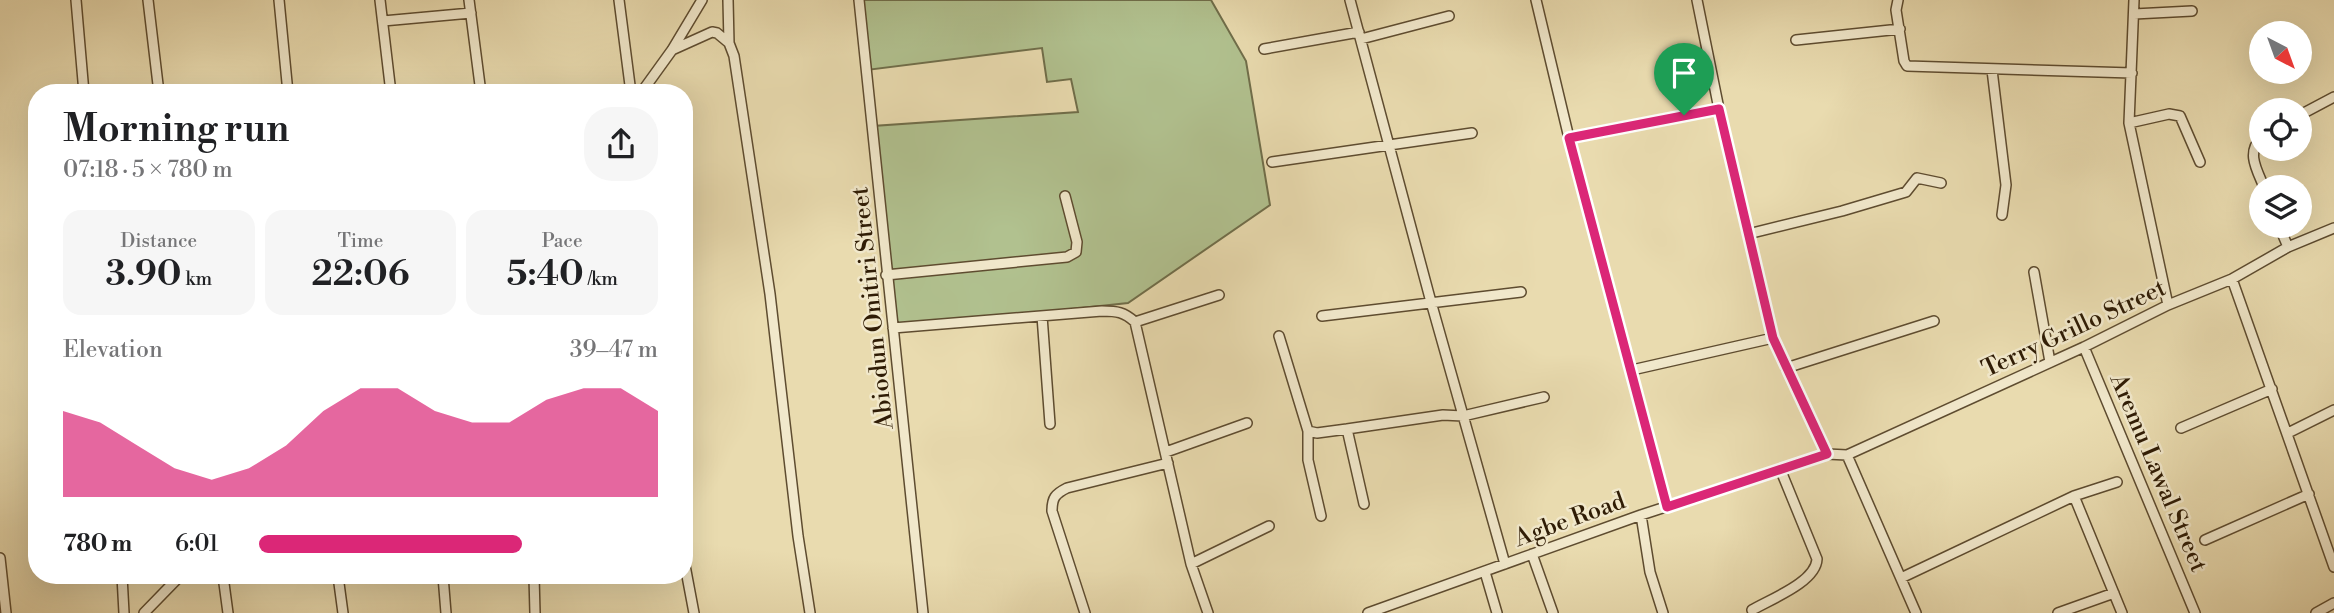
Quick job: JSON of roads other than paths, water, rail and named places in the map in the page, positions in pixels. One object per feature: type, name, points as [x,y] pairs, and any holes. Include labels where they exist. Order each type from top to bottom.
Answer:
[{"type":"street","points":[[76,0],[82,84]]},
{"type":"street","points":[[148,0],[158,84]]},
{"type":"street","points":[[279,0],[287,84]]},
{"type":"street","points":[[380,0],[390,84]]},
{"type":"street","points":[[469,0],[480,84]]},
{"type":"street","points":[[619,0],[630,84]]},
{"type":"street","points":[[647,84],[702,0]]},
{"type":"street","points":[[728,0],[729,43],[734,56],[770,294],[798,536],[810,613]]},
{"type":"street","name":"Abiodun Onitiri Street","points":[[859,0],[923,613]]},
{"type":"street","points":[[1350,0],[1505,564]]},
{"type":"street","points":[[1536,0],[1569,138],[1667,507]]},
{"type":"street","points":[[1697,0],[1719,109],[1773,338],[1827,454]]},
{"type":"street","points":[[1898,0],[1896,10],[1907,66],[2132,73]]},
{"type":"street","points":[[2134,0],[2129,123],[2168,305]]},
{"type":"street","points":[[2134,14],[2192,11]]},
{"type":"street","points":[[383,21],[471,13]]},
{"type":"street","points":[[1264,49],[1360,35],[1449,16]]},
{"type":"street","points":[[1796,40],[1900,29]]},
{"type":"street","points":[[672,50],[712,33],[717,33],[729,43]]},
{"type":"street","points":[[1992,70],[2006,185],[2002,215]]},
{"type":"street","points":[[2312,109],[2334,97]]},
{"type":"street","points":[[1569,138],[1719,109]]},
{"type":"street","points":[[2129,123],[2169,114],[2180,116],[2200,162]]},
{"type":"street","points":[[1272,162],[1472,133]]},
{"type":"street","points":[[1748,234],[1906,192],[1917,178],[1941,183]]},
{"type":"street","points":[[886,275],[1067,257],[1076,252],[1077,242],[1065,195]]},
{"type":"street","name":"Terry Grillo Street","points":[[1827,454],[1847,455],[2084,347],[2168,305],[2232,279],[2288,247],[2334,228]]},
{"type":"street","points":[[2284,238],[2288,247]]},
{"type":"street","points":[[2034,272],[2050,362]]},
{"type":"street","points":[[2232,279],[2334,567]]},
{"type":"street","points":[[1322,316],[1521,292]]},
{"type":"street","points":[[1135,321],[1219,295]]},
{"type":"street","points":[[892,328],[1116,311],[1135,321],[1191,564],[1208,613]]},
{"type":"street","points":[[1042,316],[1051,424]]},
{"type":"street","points":[[1786,368],[1934,321]]},
{"type":"street","points":[[1279,336],[1308,430],[1308,460],[1321,516]]},
{"type":"street","points":[[1632,370],[1773,338]]},
{"type":"street","name":"Aremu Lawal Street","points":[[2084,347],[2196,613]]},
{"type":"street","points":[[2181,428],[2272,389]]},
{"type":"street","points":[[1308,430],[1317,433],[1443,415],[1463,416],[1544,397]]},
{"type":"street","points":[[2288,433],[2334,410]]},
{"type":"street","points":[[1166,452],[1247,423]]},
{"type":"street","points":[[1347,429],[1364,504]]},
{"type":"street","name":"Agbe Road","points":[[1374,612],[1641,515],[1827,454]]},
{"type":"street","points":[[1847,455],[1916,613]]},
{"type":"street","points":[[1084,613],[1052,510],[1052,499],[1067,488],[1168,463]]},
{"type":"street","points":[[1752,610],[1805,580],[1817,566],[1817,559],[1781,471]]},
{"type":"street","points":[[1901,578],[2074,496],[2117,482]]},
{"type":"street","points":[[2205,540],[2309,494]]},
{"type":"street","points":[[2074,496],[2122,613]]},
{"type":"street","points":[[1641,515],[1650,572],[1663,613]]},
{"type":"street","points":[[1191,564],[1269,526]]},
{"type":"street","points":[[1532,554],[1553,613]]},
{"type":"street","points":[[0,558],[6,613]]},
{"type":"street","points":[[1485,572],[1497,613]]},
{"type":"street","points":[[122,584],[124,613]]},
{"type":"street","points":[[144,613],[172,584]]},
{"type":"street","points":[[224,584],[228,613]]},
{"type":"street","points":[[339,584],[343,613]]},
{"type":"street","points":[[444,584],[446,613]]},
{"type":"street","points":[[534,584],[536,613]]},
{"type":"street","points":[[689,584],[694,613]]},
{"type":"street","points":[[2058,613],[2114,593]]},
{"type":"street","points":[[2316,613],[2334,603]]}]
